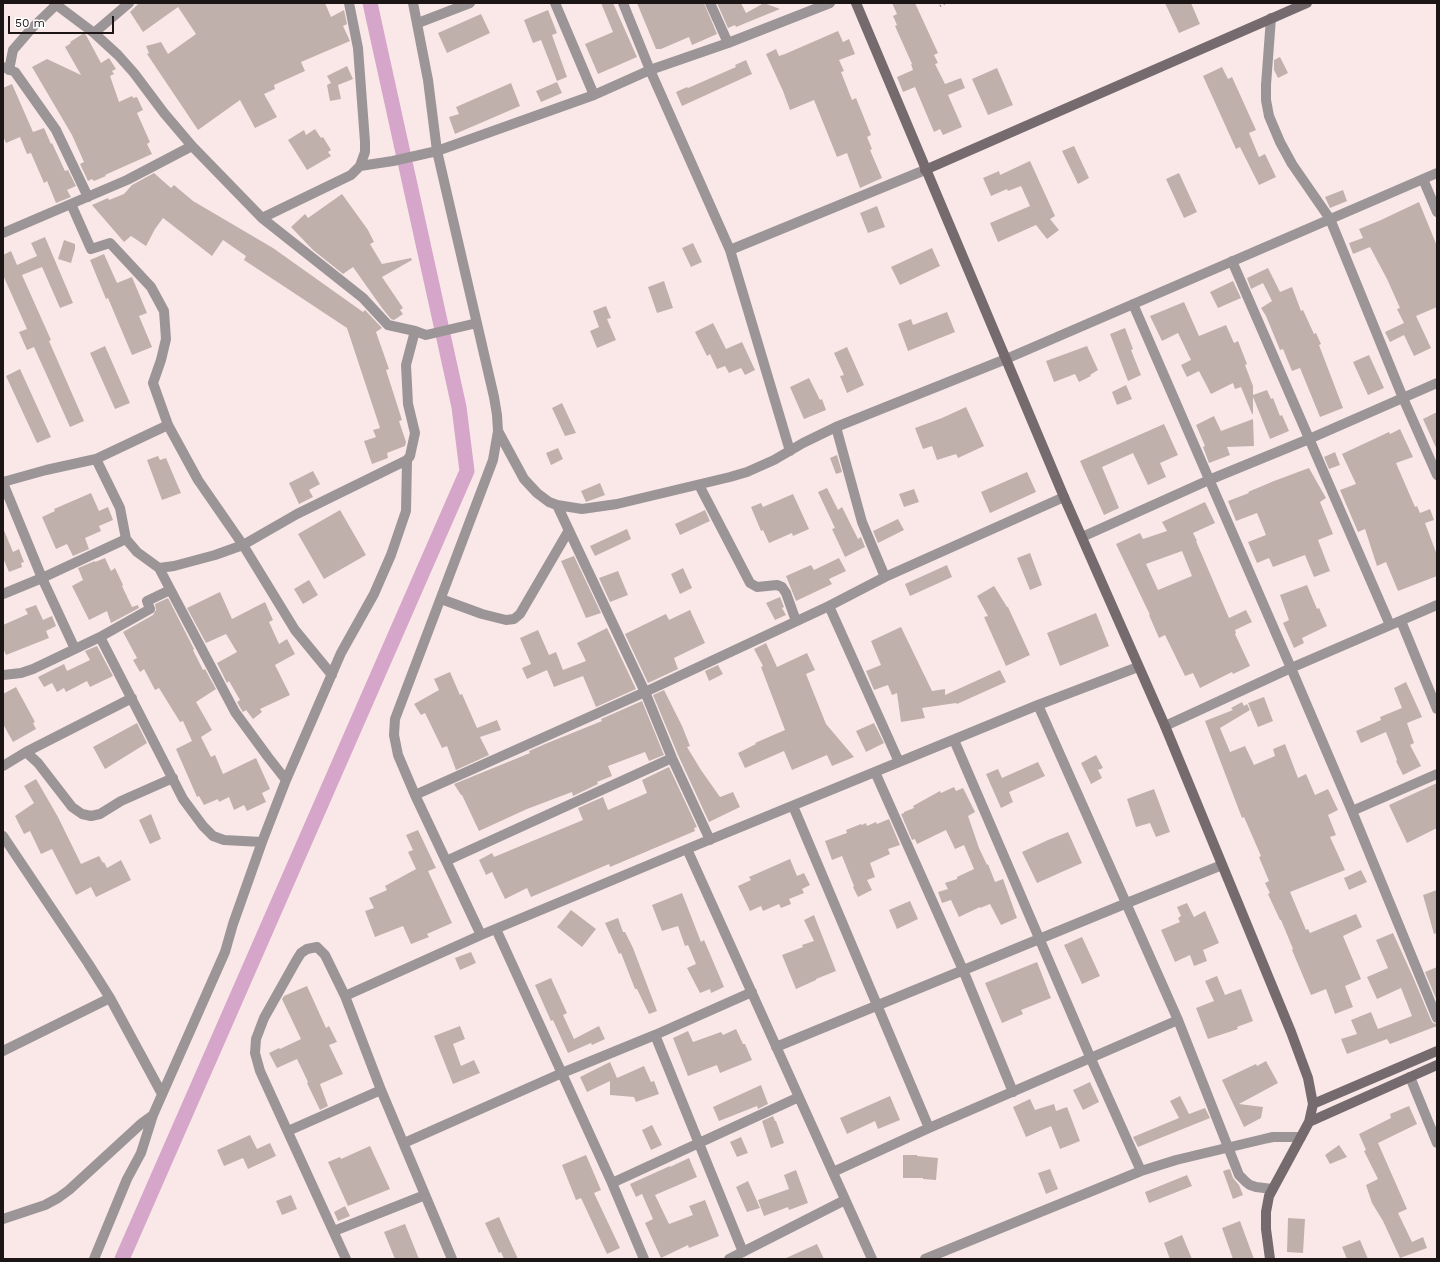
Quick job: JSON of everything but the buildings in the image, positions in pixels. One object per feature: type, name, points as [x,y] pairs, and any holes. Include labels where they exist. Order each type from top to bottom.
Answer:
[{"type":"street","points":[[94,33],[129,3]]},
{"type":"street","points":[[262,218],[351,175],[360,166],[365,152],[365,142],[358,48],[349,3]]},
{"type":"street","points":[[412,3],[418,23],[428,80],[432,152],[477,323],[498,415],[498,431],[494,460],[395,719],[394,735],[396,750],[415,795],[481,935]]},
{"type":"street","points":[[418,23],[470,3]]},
{"type":"street","points":[[555,3],[594,95]]},
{"type":"street","points":[[623,3],[650,70],[730,250],[790,451]]},
{"type":"street","points":[[710,3],[728,43]]},
{"type":"street","points":[[360,166],[393,161],[432,152],[594,95],[650,70],[728,43],[830,3]]},
{"type":"street","points":[[856,3],[925,170],[1064,497],[1165,726],[1308,1078],[1313,1104],[1309,1122],[1269,1196],[1266,1212],[1266,1229],[1270,1259]]},
{"type":"street","points":[[730,250],[925,170],[1307,3]]},
{"type":"street","points":[[88,197],[56,130],[15,72],[6,68],[13,50],[55,4],[94,33],[134,73],[164,113],[192,146],[262,218],[363,298],[388,325],[426,335],[477,323]]},
{"type":"street","points":[[1271,18],[1266,85],[1266,100],[1269,116],[1280,142],[1292,164],[1330,219],[1403,398],[1437,475]]},
{"type":"street","points":[[3,233],[127,180],[192,146]]},
{"type":"street","points":[[498,431],[524,479],[548,502],[557,505],[582,509],[600,507],[699,486],[747,472],[774,460],[836,427],[1006,359],[1437,173]]},
{"type":"street","points":[[1423,179],[1437,212]]},
{"type":"street","points":[[71,204],[91,249],[110,243],[151,287],[164,311],[166,339],[153,383],[168,425],[198,480],[243,544],[295,630],[332,675]]},
{"type":"street","points":[[1232,261],[1390,625]]},
{"type":"street","points":[[1133,304],[1352,811],[1437,1018]]},
{"type":"street","points":[[159,568],[174,566],[215,555],[243,544],[297,514],[407,460],[410,456],[415,433],[408,404],[406,365],[415,331]]},
{"type":"street","points":[[1082,537],[1209,480],[1309,439],[1437,383]]},
{"type":"street","points":[[75,649],[42,578],[3,483],[46,470],[96,459],[168,425]]},
{"type":"street","points":[[836,427],[862,522],[884,577]]},
{"type":"street","points":[[96,459],[120,508],[126,539],[137,552],[159,568],[235,712],[286,780]]},
{"type":"street","points":[[94,1259],[127,1179],[141,1153],[153,1115],[225,952],[233,924],[262,842],[286,780],[341,653],[374,594],[391,555],[406,511],[407,460]]},
{"type":"street","points":[[699,486],[750,582],[757,587],[777,585],[782,587],[786,593],[796,622]]},
{"type":"street","points":[[415,795],[645,692],[796,622],[884,577],[1064,497]]},
{"type":"street","points":[[557,505],[645,692],[672,758],[710,840]]},
{"type":"street","points":[[441,600],[482,614],[506,620],[514,619],[520,614],[569,530]]},
{"type":"street","points":[[3,594],[42,578],[126,539]]},
{"type":"street","points":[[3,675],[22,673],[100,637],[150,609],[147,601],[170,590]]},
{"type":"street","points":[[1165,726],[1291,668],[1437,605]]},
{"type":"street","points":[[829,606],[899,762]]},
{"type":"street","points":[[1401,621],[1437,708]]},
{"type":"street","points":[[100,637],[190,809],[213,836],[224,840],[262,842]]},
{"type":"street","points":[[345,996],[481,935],[687,849],[1038,705],[1138,666]]},
{"type":"street","points":[[3,766],[26,752],[132,698]]},
{"type":"street","points":[[1038,705],[1178,1020],[1239,1175],[1246,1182],[1256,1187],[1272,1189]]},
{"type":"street","points":[[954,740],[1091,1059],[1142,1171]]},
{"type":"street","points":[[26,752],[38,763],[72,807],[82,814],[91,816],[100,814],[121,801],[173,778]]},
{"type":"street","points":[[446,861],[672,758]]},
{"type":"street","points":[[875,772],[963,970],[1013,1092]]},
{"type":"street","points":[[1352,811],[1437,774]]},
{"type":"street","points":[[793,806],[929,1128]]},
{"type":"street","points":[[3,836],[110,998],[162,1094]]},
{"type":"street","points":[[687,849],[872,1259]]},
{"type":"street","points":[[776,1047],[1222,865]]},
{"type":"street","points":[[496,929],[612,1183],[644,1259]]},
{"type":"street","points":[[346,1259],[260,1071],[255,1053],[256,1039],[264,1018],[301,953],[307,949],[317,948],[325,954],[345,996],[381,1090],[452,1259]]},
{"type":"street","points":[[404,1143],[562,1073],[655,1035],[752,992]]},
{"type":"street","points":[[3,1051],[110,998]]},
{"type":"street","points":[[833,1172],[929,1128],[1178,1020]]},
{"type":"street","points":[[655,1035],[742,1252]]},
{"type":"street","points":[[1313,1104],[1437,1051]]},
{"type":"street","points":[[1309,1122],[1437,1065]]},
{"type":"street","points":[[1410,1078],[1437,1143]]},
{"type":"street","points":[[288,1131],[381,1090]]},
{"type":"street","points":[[612,1183],[799,1097]]},
{"type":"street","points":[[3,1219],[45,1205],[58,1198],[69,1190],[142,1123],[153,1115]]},
{"type":"street","points":[[925,1259],[1142,1171],[1176,1160],[1229,1147],[1273,1138],[1301,1137]]},
{"type":"street","points":[[334,1231],[425,1195]]},
{"type":"street","points":[[728,1259],[845,1200]]},
{"type":"path","points":[[940,6],[945,3]]},
{"type":"waterway","points":[[122,1259],[467,471],[459,407],[370,3]]}]
